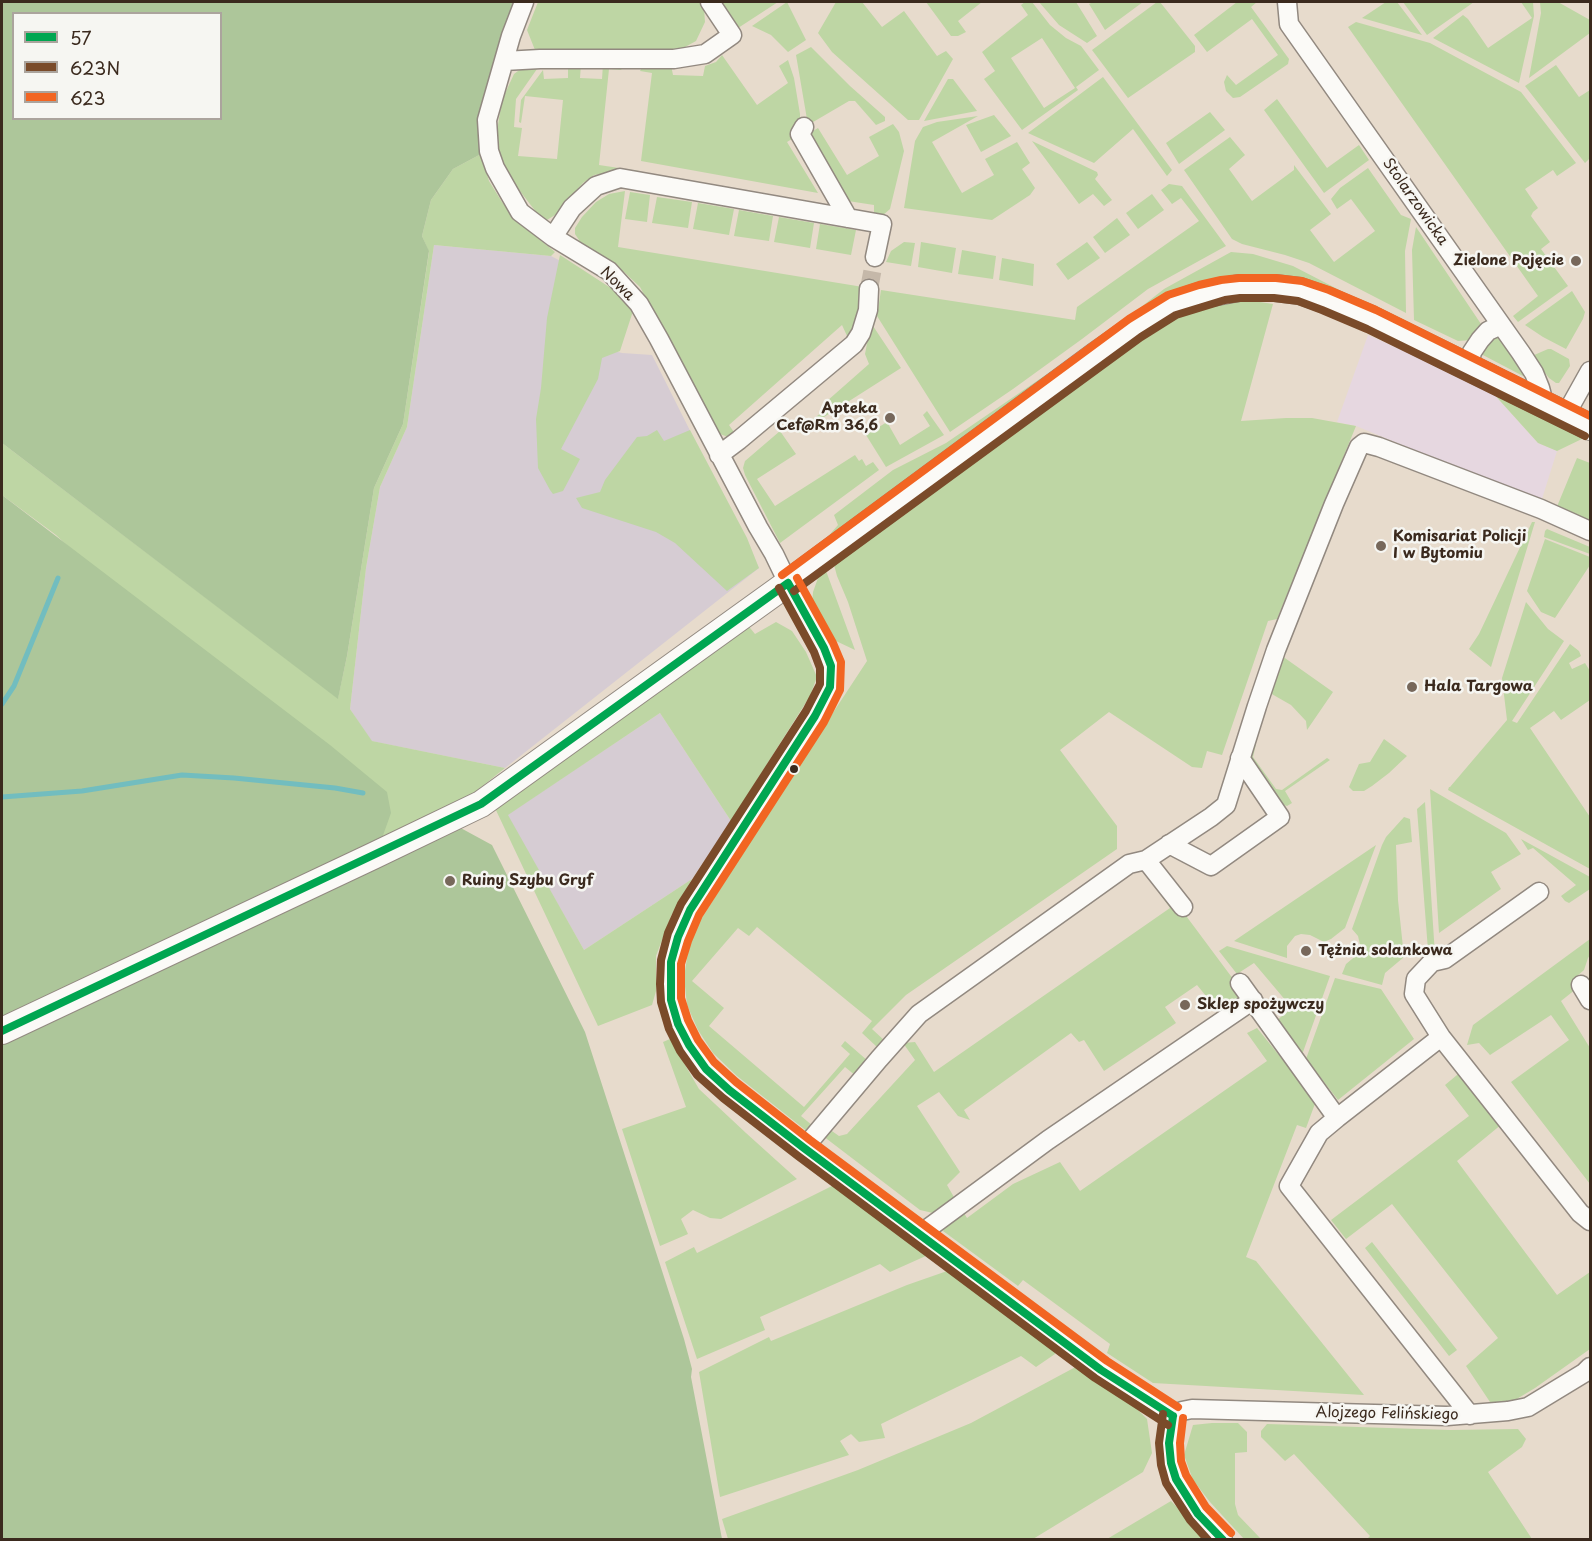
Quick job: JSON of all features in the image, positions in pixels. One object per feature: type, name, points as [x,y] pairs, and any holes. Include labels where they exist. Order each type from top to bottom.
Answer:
[{"type":"street","name":"Nowa","points":[[524,2],[511,36],[487,120],[489,151],[504,188],[520,212],[553,237],[609,271],[639,304],[788,583]]},
{"type":"street","points":[[504,61],[674,59],[705,54],[732,34],[710,2]]},
{"type":"street","name":"Stolarzowicka","points":[[1287,2],[1289,24],[1501,324],[1555,409]]},
{"type":"street","points":[[804,127],[800,134],[848,218]]},
{"type":"street","points":[[553,237],[572,208],[596,186],[620,178],[882,224],[876,257]]},
{"type":"street","points":[[2,1031],[481,804],[788,583],[1135,328],[1172,306],[1202,295],[1239,288],[1300,291],[1353,311],[1590,427]]},
{"type":"street","points":[[719,455],[854,344],[861,333],[868,310],[869,289]]},
{"type":"street","points":[[1469,367],[1472,352],[1480,340],[1488,331],[1501,324]]},
{"type":"street","points":[[1555,409],[1590,371]]},
{"type":"street","points":[[804,1148],[920,1014],[1129,864],[1146,860],[1226,806],[1276,650],[1330,514],[1356,453],[1364,443],[1541,509],[1590,531]]},
{"type":"street","points":[[788,583],[824,648],[831,666],[830,687],[818,710],[690,910],[671,962],[671,1000],[678,1024],[706,1069],[729,1090],[1109,1376],[1173,1416],[1169,1443],[1171,1463],[1176,1479],[1198,1514],[1223,1539]]},
{"type":"street","points":[[1169,844],[1211,866],[1281,817],[1240,758]]},
{"type":"street","points":[[1146,860],[1183,907]]},
{"type":"street","points":[[1539,892],[1445,959],[1431,962],[1426,966],[1416,979],[1414,994],[1442,1037],[1580,1213],[1590,1221]]},
{"type":"street","points":[[1240,983],[1337,1118]]},
{"type":"street","points":[[919,1235],[1048,1140],[1253,1000]]},
{"type":"street","points":[[1442,1037],[1319,1133],[1289,1186],[1470,1415]]},
{"type":"street","name":"Alojzego Felińskiego","points":[[1173,1416],[1192,1409],[1425,1415],[1508,1412],[1528,1407],[1588,1374]]},
{"type":"shaded area","points":[[434,245],[551,256],[589,276],[574,341],[622,353],[652,355],[759,568],[505,768],[371,741],[350,709],[366,568],[380,487],[407,427]]},
{"type":"shaded area","points":[[1368,335],[1492,392],[1538,443],[1557,451],[1541,502],[1356,426],[1337,422]]},
{"type":"shaded area","points":[[660,713],[731,821],[692,879],[584,950],[507,815]]},
{"type":"green space","points":[[2,2],[517,2],[487,84],[481,112],[481,154],[453,169],[431,200],[422,236],[429,251],[403,424],[374,488],[338,699],[2,443]]},
{"type":"green space","points":[[538,2],[701,2],[705,22],[696,41],[674,53],[548,52],[535,50],[527,30]]},
{"type":"green space","points":[[715,2],[778,2],[735,30]]},
{"type":"green space","points":[[787,2],[806,40],[788,52],[771,35],[752,26]]},
{"type":"green space","points":[[836,2],[862,2],[882,27],[904,11],[937,56],[946,51],[953,59],[919,120],[908,120],[832,52],[818,33]]},
{"type":"green space","points":[[926,2],[982,2],[958,21],[966,32],[958,36],[951,36]]},
{"type":"green space","points":[[1025,2],[1032,2],[1050,25],[1081,46],[1099,70],[1076,87],[1078,90],[1022,130],[984,79],[995,71],[982,52],[1028,15],[1021,5]],"holes":[[[1042,38],[1075,88],[1044,108],[1011,58]]]},
{"type":"green space","points":[[1039,2],[1076,2],[1097,36],[1087,43],[1059,25]]},
{"type":"green space","points":[[1093,2],[1143,2],[1105,30],[1089,4]]},
{"type":"green space","points":[[1160,2],[1195,46],[1195,52],[1128,98],[1092,50]]},
{"type":"green space","points":[[1237,2],[1257,2],[1251,7],[1289,59],[1288,64],[1240,97],[1233,98],[1226,91],[1224,82],[1227,75],[1236,85],[1278,55],[1252,19],[1207,52],[1194,35]]},
{"type":"green space","points":[[1386,2],[1397,2],[1422,35],[1362,18]]},
{"type":"green space","points":[[1403,2],[1474,2],[1427,35]]},
{"type":"green space","points":[[1521,2],[1533,2],[1534,16],[1519,83],[1433,38],[1463,15],[1488,48],[1532,18]]},
{"type":"green space","points":[[1540,2],[1558,2],[1590,20],[1590,33],[1529,78],[1541,13]]},
{"type":"green space","points":[[1356,22],[1430,43],[1521,92],[1576,163],[1557,176],[1553,170],[1525,189],[1538,208],[1531,216],[1550,242],[1541,249],[1568,286],[1518,322],[1513,316],[1538,296],[1348,27]]},
{"type":"green space","points":[[811,47],[885,117],[885,121],[876,125],[855,101],[849,101],[808,125],[796,55]]},
{"type":"green space","points":[[722,55],[757,105],[788,83],[779,66],[788,60],[794,78],[800,114],[800,134],[787,142],[818,193],[641,161],[652,73],[640,71],[644,64],[671,65],[673,75],[703,76],[705,66],[716,62]]},
{"type":"green space","points":[[568,64],[581,64],[580,78],[602,79],[603,64],[623,67],[621,70],[609,69],[599,165],[639,171],[638,175],[619,171],[594,175],[583,183],[555,215],[547,220],[540,217],[508,172],[497,143],[497,131],[502,100],[514,74],[522,68],[537,65],[537,69],[516,99],[514,127],[522,128],[518,156],[557,159],[563,100],[525,96],[521,123],[519,122],[521,100],[543,70],[544,79],[568,78]]},
{"type":"green space","points":[[1556,65],[1579,97],[1590,90],[1590,158],[1585,163],[1525,86]]},
{"type":"green space","points":[[1103,77],[1172,170],[1167,176],[1133,129],[1094,163],[1028,133]]},
{"type":"green space","points":[[948,79],[953,79],[977,111],[924,121]]},
{"type":"green space","points":[[1277,99],[1327,168],[1359,145],[1369,160],[1324,193],[1264,110]]},
{"type":"green space","points":[[1210,112],[1225,130],[1179,164],[1166,143]]},
{"type":"green space","points":[[994,115],[1011,136],[981,152],[966,125]]},
{"type":"green space","points":[[978,116],[932,142],[962,193],[994,175],[985,159],[1017,142],[1030,163],[1022,169],[1035,188],[1030,195],[992,220],[904,208],[915,141],[923,127],[937,122]]},
{"type":"green space","points":[[893,124],[899,132],[904,151],[890,209],[882,216],[874,215],[874,205],[848,201],[808,134],[818,128],[847,175],[879,156],[869,137]]},
{"type":"green space","points":[[1230,137],[1245,155],[1229,169],[1252,201],[1294,170],[1294,165],[1331,214],[1310,230],[1334,262],[1375,231],[1351,199],[1337,209],[1331,199],[1340,188],[1368,168],[1401,215],[1411,219],[1405,251],[1406,313],[1309,263],[1232,239],[1184,170]]},
{"type":"green space","points":[[1032,141],[1097,172],[1095,179],[1112,200],[1104,206],[1093,194],[1079,204]]},
{"type":"green space","points":[[481,154],[489,181],[502,202],[518,222],[555,252],[551,256],[434,245],[407,427],[380,487],[366,568],[350,709],[372,741],[505,768],[464,801],[381,841],[56,535],[2,495],[2,443],[338,698],[374,488],[403,424],[429,252],[422,236],[431,200],[453,169]]},
{"type":"green space","points":[[1169,184],[1182,186],[1226,246],[1148,289],[1013,389],[950,432],[877,316],[881,290],[1075,320],[1077,307],[1199,221],[1181,198],[1172,204],[1161,190]]},
{"type":"green space","points":[[625,191],[618,247],[863,287],[860,317],[848,338],[842,325],[729,425],[736,435],[728,437],[720,434],[640,287],[624,272],[577,243],[579,240],[575,234],[575,228],[582,217],[596,202],[609,194]]},
{"type":"green space","points":[[630,192],[650,195],[647,222],[625,219]]},
{"type":"green space","points":[[1152,194],[1164,210],[1138,229],[1126,213]]},
{"type":"green space","points":[[657,197],[692,202],[688,228],[652,223]]},
{"type":"green space","points":[[698,203],[734,209],[729,235],[693,229]]},
{"type":"green space","points":[[739,210],[773,216],[769,241],[734,236]]},
{"type":"green space","points":[[779,217],[814,223],[810,248],[774,242]]},
{"type":"green space","points":[[1117,218],[1130,235],[1105,253],[1093,237]]},
{"type":"green space","points":[[820,224],[856,230],[851,255],[816,249]]},
{"type":"green space","points":[[1416,227],[1481,324],[1472,340],[1458,341],[1414,320],[1412,250]]},
{"type":"green space","points":[[904,242],[915,243],[911,266],[886,262],[891,251]]},
{"type":"green space","points":[[921,242],[956,248],[952,273],[918,267]]},
{"type":"green space","points":[[1087,242],[1100,258],[1068,280],[1056,264]]},
{"type":"green space","points":[[962,250],[996,256],[993,279],[958,274]]},
{"type":"green space","points":[[1231,252],[1253,254],[1293,266],[1407,325],[1208,282],[825,540],[838,525],[834,515],[893,470],[946,443],[1113,329],[1164,289]]},
{"type":"green space","points":[[560,255],[620,294],[633,311],[620,351],[602,358],[598,379],[561,449],[580,459],[563,491],[553,494],[538,468],[536,419],[547,318]]},
{"type":"green space","points":[[1002,258],[1034,264],[1033,286],[999,280]]},
{"type":"green space","points":[[1572,291],[1585,312],[1566,349],[1525,325]]},
{"type":"green space","points":[[1241,299],[1273,304],[1241,421],[1312,418],[1356,426],[1277,619],[1268,621],[1222,755],[1207,751],[1202,768],[1192,767],[1109,712],[1060,750],[1117,826],[1117,849],[906,995],[872,1029],[885,1041],[880,1047],[877,1047],[862,1033],[872,1021],[757,927],[749,936],[738,928],[692,981],[724,1008],[709,1026],[804,1107],[850,1054],[841,1046],[845,1041],[868,1061],[856,1076],[845,1067],[801,1116],[813,1126],[808,1132],[737,1076],[713,1053],[698,1030],[687,1005],[684,977],[689,946],[700,921],[867,661],[833,561],[1158,324],[1189,311]]},
{"type":"green space","points":[[871,323],[901,368],[799,433],[797,431],[825,410],[827,401],[869,364],[865,354]]},
{"type":"green space","points":[[1501,336],[1529,377],[1481,354],[1493,337]]},
{"type":"green space","points":[[1548,349],[1569,359],[1570,366],[1559,383],[1549,378],[1532,356]]},
{"type":"green space","points":[[1492,392],[1586,437],[1557,451],[1538,443]]},
{"type":"green space","points":[[927,411],[944,435],[886,467],[866,435],[887,422],[900,445],[930,426],[923,415]]},
{"type":"green space","points":[[657,430],[664,441],[690,430],[747,538],[759,568],[727,591],[675,543],[656,532],[582,508],[576,498],[600,492],[605,480],[637,437],[647,436]]},
{"type":"green space","points":[[780,431],[796,454],[757,479],[775,506],[855,455],[859,461],[862,459],[866,466],[873,462],[879,470],[780,543],[743,468],[745,461]]},
{"type":"green space","points":[[1577,458],[1590,463],[1590,523],[1556,509]]},
{"type":"green space","points":[[2,495],[330,745],[387,792],[391,813],[381,841],[457,826],[492,845],[585,1032],[684,1339],[692,1369],[691,1377],[722,1539],[2,1539]]},
{"type":"green space","points":[[1532,522],[1535,522],[1491,667],[1469,649],[1479,634]]},
{"type":"green space","points":[[1547,529],[1590,547],[1590,554],[1544,537]]},
{"type":"green space","points":[[1545,539],[1590,557],[1590,565],[1555,618],[1541,612],[1527,591]]},
{"type":"green space","points":[[825,568],[855,650],[822,631],[814,617],[813,592]]},
{"type":"green space","points":[[1526,602],[1548,629],[1564,641],[1512,721],[1517,723],[1570,644],[1579,651],[1581,656],[1569,663],[1572,669],[1585,663],[1590,671],[1590,700],[1561,720],[1554,711],[1530,728],[1590,817],[1590,869],[1448,790],[1507,720],[1502,678]]},
{"type":"green space","points":[[776,622],[792,631],[806,652],[817,677],[810,696],[731,821],[660,713],[508,815],[584,950],[692,879],[671,916],[656,956],[656,991],[652,1005],[598,1026],[494,806],[746,623],[755,634]]},
{"type":"green space","points":[[1282,656],[1333,692],[1307,730],[1306,721],[1291,705],[1270,693]]},
{"type":"green space","points":[[1384,739],[1407,756],[1372,786],[1364,791],[1353,791],[1349,787],[1359,764],[1370,762]]},
{"type":"green space","points":[[1252,741],[1256,744],[1253,757],[1276,789],[1282,790],[1327,758],[1330,760],[1285,791],[1292,803],[1287,806],[1281,804],[1248,754]]},
{"type":"green space","points":[[1430,789],[1506,833],[1521,854],[1491,872],[1501,889],[1439,933]]},
{"type":"green space","points":[[1425,802],[1435,955],[1428,950],[1417,809]]},
{"type":"green space","points":[[1404,817],[1410,819],[1412,842],[1396,845],[1398,900],[1404,957],[1385,973],[1382,985],[1342,974],[1346,964],[1361,949],[1358,936],[1352,929],[1382,845]]},
{"type":"green space","points":[[1521,839],[1590,877],[1590,889],[1569,903],[1565,901],[1561,896],[1576,885],[1533,848],[1528,850]]},
{"type":"green space","points":[[1376,845],[1345,928],[1331,939],[1324,942],[1310,935],[1295,936],[1287,946],[1287,958],[1234,941]]},
{"type":"green space","points":[[1149,878],[1175,901],[1245,995],[1220,1013],[1197,985],[1165,1007],[1176,1023],[1104,1071],[1084,1040],[1079,1042],[1071,1033],[964,1110],[970,1120],[958,1116],[939,1092],[917,1106],[960,1172],[947,1185],[955,1199],[933,1213],[920,1210],[823,1136],[829,1129],[839,1136],[847,1134],[915,1060],[903,1043],[915,1042],[934,1072],[1170,908]]},
{"type":"green space","points":[[1590,939],[1590,955],[1584,970],[1576,977],[1581,985],[1561,1001],[1590,1048],[1590,1184],[1511,1082],[1569,1040],[1551,1015],[1490,1055],[1479,1043],[1467,1045],[1473,1025]]},
{"type":"green space","points":[[1227,946],[1330,976],[1302,1053],[1276,1021],[1292,1008],[1254,963],[1237,974],[1219,951]]},
{"type":"green space","points":[[1335,978],[1381,989],[1414,1039],[1338,1100],[1306,1059]]},
{"type":"green space","points":[[1257,1028],[1316,1101],[1306,1128],[1297,1125],[1246,1257],[1256,1261],[1364,1395],[1153,1383],[1107,1353],[1110,1344],[1023,1280],[1018,1286],[943,1231],[947,1224],[964,1213],[967,1218],[1013,1184],[1060,1162],[1080,1191],[1267,1061],[1247,1033]]},
{"type":"green space","points":[[670,1039],[699,1089],[797,1179],[721,1219],[710,1218],[693,1210],[681,1219],[688,1234],[660,1246],[622,1129],[686,1107],[663,1042]]},
{"type":"green space","points":[[1463,1070],[1502,1124],[1457,1161],[1557,1295],[1590,1272],[1590,1349],[1535,1388],[1515,1400],[1503,1402],[1490,1402],[1466,1366],[1498,1338],[1392,1204],[1346,1239],[1331,1220],[1469,1116],[1445,1085]]},
{"type":"green space","points":[[834,1185],[928,1255],[890,1272],[880,1264],[760,1317],[765,1330],[697,1359],[665,1262],[694,1247],[697,1253]]},
{"type":"green space","points":[[1372,1242],[1457,1350],[1449,1356],[1365,1248]]},
{"type":"green space","points":[[950,1270],[1052,1340],[1055,1354],[1036,1367],[1021,1356],[881,1424],[885,1438],[859,1442],[851,1434],[840,1441],[849,1455],[720,1497],[699,1372],[769,1337],[771,1341],[907,1285]]},
{"type":"green space","points":[[1083,1363],[1116,1388],[1147,1419],[1152,1453],[1143,1472],[1033,1539],[728,1539],[722,1519],[858,1470],[971,1423]]},
{"type":"green space","points":[[1238,1423],[1247,1432],[1247,1452],[1235,1453],[1235,1504],[1238,1515],[1261,1539],[1244,1539],[1193,1480],[1184,1455],[1193,1425]]},
{"type":"green space","points":[[1267,1424],[1450,1430],[1518,1429],[1526,1439],[1522,1447],[1488,1472],[1532,1539],[1367,1539],[1370,1536],[1294,1454],[1285,1461],[1261,1437],[1261,1431]]},
{"type":"green space","points":[[1171,1501],[1208,1539],[1107,1539]]},
{"type":"waterway","points":[[2,704],[14,686],[58,578]]},
{"type":"waterway","points":[[2,797],[82,791],[182,775],[335,788],[363,793]]},
{"type":"tunnel","points":[[869,289],[875,257]]},
{"type":"transit line","name":"623","points":[[782,575],[1129,319],[1168,295],[1221,280],[1276,278],[1302,281],[1329,290],[1376,310],[1590,416]]},
{"type":"transit line","name":"623N","points":[[794,591],[1141,337],[1176,315],[1225,300],[1274,298],[1298,301],[1322,310],[1367,329],[1585,436]]},
{"type":"transit line","name":"623","points":[[797,578],[841,662],[840,690],[824,722],[699,915],[681,964],[681,998],[688,1020],[698,1040],[714,1062],[736,1082],[810,1140],[1107,1361],[1178,1407]]},
{"type":"transit line","name":"57","points":[[788,583],[824,648],[831,666],[830,687],[815,716],[690,910],[678,937],[671,962],[671,1000],[678,1024],[706,1069],[729,1090],[1101,1370],[1173,1416]]},
{"type":"transit line","name":"57","points":[[2,1031],[481,804],[788,583]]},
{"type":"transit line","name":"623N","points":[[779,588],[814,652],[820,668],[820,684],[806,711],[681,904],[668,933],[661,960],[660,984],[661,1002],[669,1029],[680,1051],[697,1075],[723,1098],[1095,1378],[1168,1425]]},
{"type":"transit line","name":"623N","points":[[1163,1414],[1159,1443],[1161,1465],[1166,1483],[1190,1520],[1208,1540]]},
{"type":"transit line","name":"57","points":[[1173,1416],[1169,1443],[1171,1463],[1176,1479],[1198,1514],[1223,1540]]},
{"type":"transit line","name":"623","points":[[1183,1418],[1180,1443],[1181,1461],[1186,1475],[1206,1507],[1231,1533]]},
{"type":"place","name":"Zielone Pojęcie","points":[[1576,261]]},
{"type":"place","name":"Apteka Cef@Rm 36,6","points":[[890,418]]},
{"type":"place","name":"Komisariat Policji I w Bytomiu","points":[[1381,546]]},
{"type":"place","name":"Hala Targowa","points":[[1412,687]]},
{"type":"place","name":"Ruiny Szybu Gryf","points":[[450,881]]},
{"type":"place","name":"Tężnia solankowa","points":[[1306,951]]},
{"type":"place","name":"Sklep spożywczy","points":[[1185,1005]]}]
